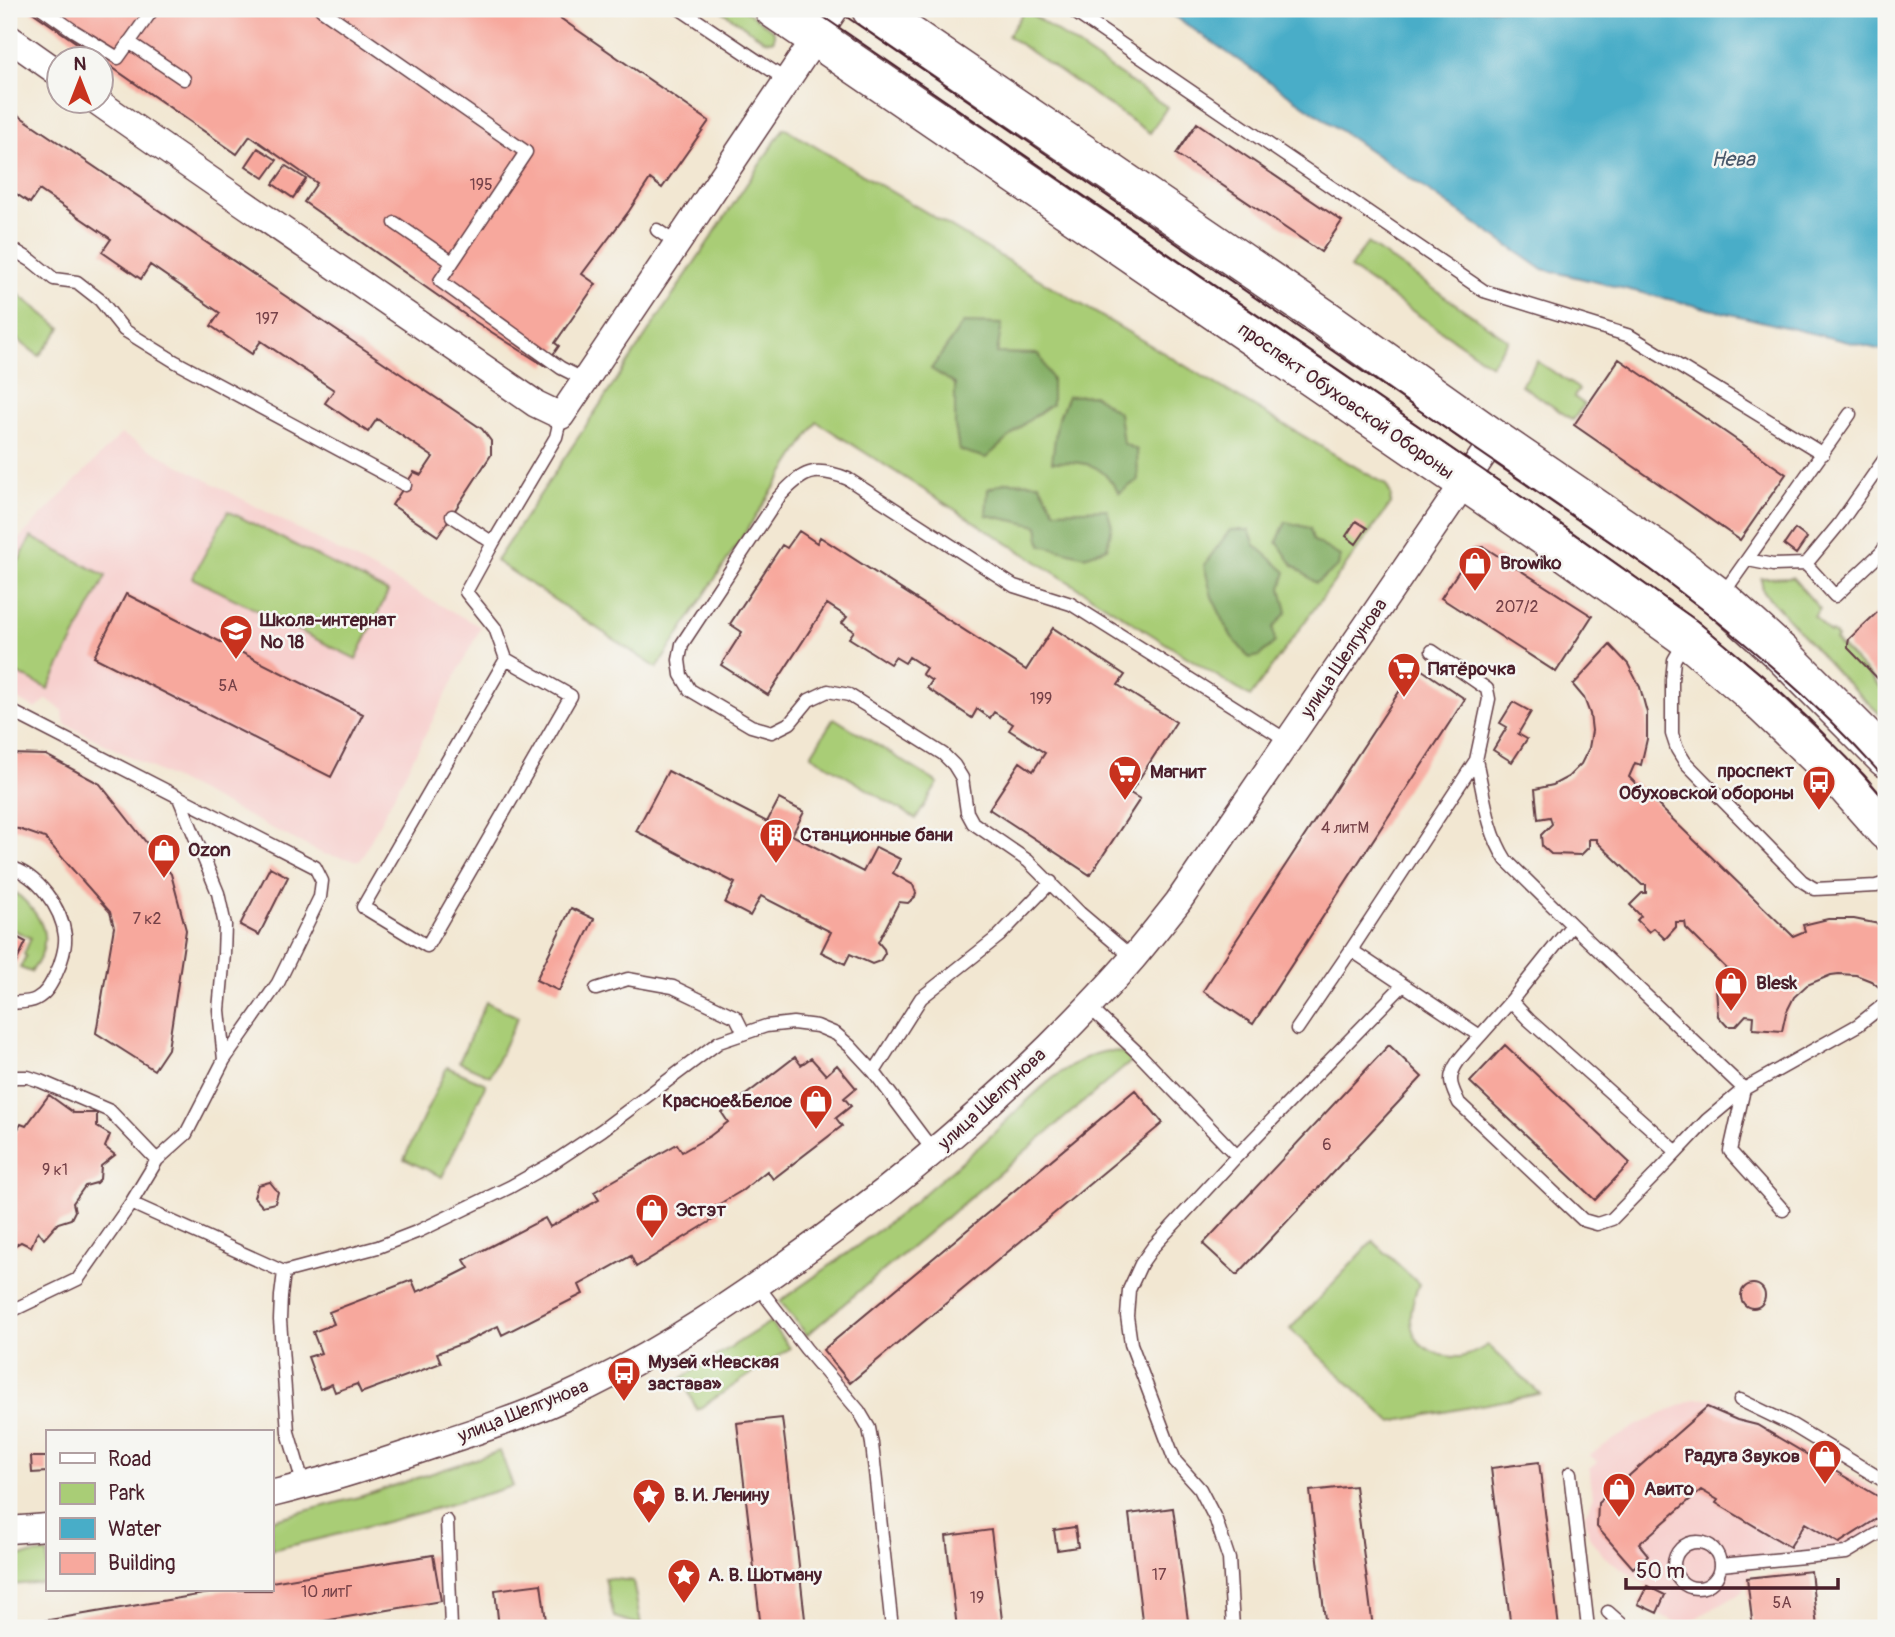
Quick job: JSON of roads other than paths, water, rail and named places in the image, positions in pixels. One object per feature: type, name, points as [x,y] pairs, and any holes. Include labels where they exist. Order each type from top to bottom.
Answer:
[{"type":"main road","name":"проспект Обуховской Обороны","points":[[774,9],[825,23],[1464,482],[1687,638],[1747,689],[1833,771],[1886,831]]},
{"type":"main road","points":[[871,9],[1328,321],[1661,553],[1720,598],[1781,653],[1886,758]]},
{"type":"street","points":[[116,115],[536,404],[561,416],[585,380],[667,237],[786,80],[825,23]]},
{"type":"street","points":[[9,38],[46,64]]},
{"type":"street","name":"улица Шелгунова","points":[[273,1494],[505,1422],[608,1376],[663,1345],[757,1285],[870,1204],[933,1152],[1010,1085],[1089,1007],[1178,902],[1494,439]]},
{"type":"street","points":[[9,1530],[46,1527]]},
{"type":"lane","points":[[44,9],[118,58],[153,9]]},
{"type":"lane","points":[[321,9],[526,152],[440,281],[561,368],[585,380]]},
{"type":"lane","points":[[681,9],[786,80]]},
{"type":"lane","points":[[1070,9],[1484,291],[1630,336],[1823,454]]},
{"type":"lane","points":[[129,42],[184,79]]},
{"type":"lane","points":[[395,223],[452,262]]},
{"type":"lane","points":[[9,247],[54,279],[77,282],[100,300],[124,330],[134,337],[405,485]]},
{"type":"lane","points":[[1720,598],[1850,414]]},
{"type":"lane","points":[[506,659],[363,907],[427,946],[571,696],[506,659],[495,628],[466,592],[556,437],[561,416]]},
{"type":"lane","points":[[1748,560],[1773,565],[1806,564],[1840,523],[1886,457]]},
{"type":"lane","points":[[1133,958],[1080,913],[1028,861],[973,823],[967,812],[962,778],[943,754],[849,695],[828,691],[809,700],[790,723],[772,732],[751,726],[690,690],[681,675],[679,660],[682,644],[779,497],[795,479],[813,471],[831,472],[848,479],[1014,586],[1071,604],[1288,741]]},
{"type":"lane","points":[[452,516],[493,543]]},
{"type":"lane","points":[[1806,564],[1835,596],[1886,546]]},
{"type":"lane","points":[[1687,638],[1674,660],[1672,680],[1672,734],[1685,762],[1802,881],[1815,889],[1877,886],[1886,883]]},
{"type":"lane","points":[[1297,1029],[1476,760],[1489,699],[1487,689],[1432,651]]},
{"type":"lane","points":[[9,710],[315,867],[322,881],[320,897],[278,983],[224,1060],[186,1134],[157,1160],[131,1203],[78,1279],[9,1312]]},
{"type":"lane","points":[[1476,760],[1492,834],[1506,860],[1744,1089]]},
{"type":"lane","points":[[179,798],[218,893],[225,925],[219,1010],[224,1060]]},
{"type":"lane","points":[[9,867],[17,869],[41,888],[58,911],[65,938],[60,966],[48,990],[34,1000],[9,1003]]},
{"type":"lane","points":[[874,1072],[920,998],[999,936],[1051,882]]},
{"type":"lane","points":[[1572,925],[1454,1068],[1451,1080],[1459,1103],[1583,1220],[1597,1224],[1612,1219],[1707,1120],[1744,1089],[1858,1025],[1886,1003]]},
{"type":"lane","points":[[1351,950],[1480,1036]]},
{"type":"lane","points":[[596,989],[628,979],[673,987],[736,1017],[744,1034]]},
{"type":"lane","points":[[1234,1628],[1229,1559],[1216,1520],[1200,1489],[1175,1461],[1130,1344],[1127,1316],[1129,1290],[1141,1264],[1153,1247],[1403,985]]},
{"type":"lane","points":[[1511,1002],[1677,1152]]},
{"type":"lane","points":[[1089,1007],[1138,1053],[1237,1156]]},
{"type":"lane","points":[[131,1203],[285,1272],[377,1247],[419,1231],[551,1164],[602,1130],[719,1042],[766,1026],[793,1023],[817,1026],[836,1034],[850,1046],[874,1072],[933,1152]]},
{"type":"lane","points":[[9,1080],[28,1077],[110,1111],[157,1160]]},
{"type":"lane","points":[[1744,1089],[1730,1151],[1783,1210]]},
{"type":"lane","points":[[285,1272],[279,1320],[288,1432],[304,1486]]},
{"type":"lane","points":[[757,1285],[859,1411],[869,1428],[892,1628]]},
{"type":"lane","points":[[1740,1400],[1792,1425],[1886,1482]]},
{"type":"lane","points":[[1570,1473],[1588,1628]]},
{"type":"lane","points":[[447,1521],[451,1628]]},
{"type":"lane","points":[[1721,1565],[1846,1553],[1886,1529]]},
{"type":"lane","points":[[1608,1612],[1626,1628]]},
{"type":"water","name":"Нева","points":[[1164,9],[1886,9],[1886,351],[1542,269]]},
{"type":"tram line","points":[[812,9],[1525,499],[1697,621],[1809,719],[1886,801]]},
{"type":"tram line","points":[[835,9],[1650,569],[1773,668],[1831,722],[1886,780]]},
{"type":"place","name":"Browiko","points":[[1475,593]]},
{"type":"place","name":"Школа-интернат № 18","points":[[236,661]]},
{"type":"place","name":"Пятёрочка","points":[[1404,699]]},
{"type":"place","name":"Магнит","points":[[1125,802]]},
{"type":"place","name":"проспект Обуховской обороны","points":[[1819,812]]},
{"type":"place","name":"Станционные бани","points":[[776,865]]},
{"type":"place","name":"Ozon","points":[[164,880]]},
{"type":"place","name":"Blesk","points":[[1731,1013]]},
{"type":"place","name":"Красное&Белое","points":[[816,1131]]},
{"type":"place","name":"Эстэт","points":[[652,1240]]},
{"type":"place","name":"Музей «Невская застава»","points":[[624,1403]]},
{"type":"place","name":"Радуга Звуков","points":[[1825,1486]]},
{"type":"place","name":"Авито","points":[[1619,1519]]},
{"type":"place","name":"В. И. Ленину","points":[[649,1525]]},
{"type":"place","name":"А. В. Шотману","points":[[684,1605]]}]
